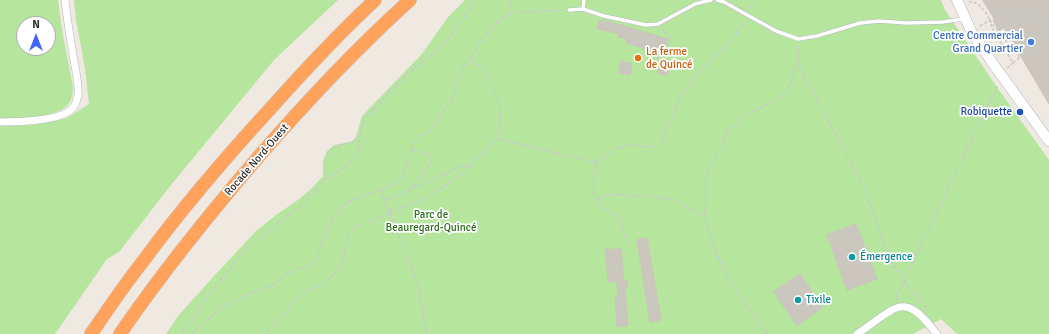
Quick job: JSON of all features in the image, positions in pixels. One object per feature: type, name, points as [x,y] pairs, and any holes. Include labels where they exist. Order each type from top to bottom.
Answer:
[{"type":"highway","points":[[91,334],[144,259],[241,140],[298,78],[375,0]]},
{"type":"highway","name":"Rocade Nord-Ouest","points":[[120,334],[170,265],[230,190],[287,124],[368,40],[410,0]]},
{"type":"main road","points":[[961,1],[965,18],[972,33],[1003,70],[1049,141]]},
{"type":"street","points":[[0,122],[45,119],[69,112],[75,106],[78,88],[64,0]]},
{"type":"street","points":[[858,334],[892,310],[907,308],[914,310],[937,334]]},
{"type":"lane","points":[[583,9],[584,0]]},
{"type":"lane","points":[[569,10],[583,9],[604,16],[646,25],[658,24],[695,4],[711,0]]},
{"type":"lane","points":[[716,0],[724,2],[776,31],[798,39],[817,36],[860,23],[879,20],[906,23],[943,22],[965,18]]},
{"type":"path","points":[[183,334],[215,287],[248,246],[261,239],[278,222],[301,206],[326,180],[355,158],[361,127],[368,115],[401,80],[435,52],[448,39],[476,0]]},
{"type":"path","points":[[509,14],[509,6],[512,0]]},
{"type":"path","points":[[744,14],[754,0]]},
{"type":"path","points":[[961,1],[973,1],[978,4],[1020,58]]},
{"type":"path","points":[[899,308],[896,295],[905,283],[906,275],[997,87],[991,78],[1027,52],[1029,46],[1037,41],[1045,25],[1036,11],[1023,9],[1012,11],[1011,18],[1025,42],[1029,46]]},
{"type":"path","points":[[192,334],[221,308],[248,294],[273,285],[286,274],[296,269],[312,264],[320,253],[323,240],[332,219],[344,204],[394,184],[404,174],[412,150],[419,136],[428,133],[452,100],[460,72],[465,63],[470,59],[482,38],[494,25],[509,14],[569,10]]},
{"type":"path","points":[[987,22],[999,15]]},
{"type":"path","points":[[497,139],[596,162],[605,157],[612,150],[628,145],[650,147],[662,142],[680,96],[696,75],[731,41],[749,17]]},
{"type":"path","points":[[990,21],[992,28],[1013,63]]},
{"type":"path","points":[[656,58],[665,56],[671,36],[664,32],[658,24]]},
{"type":"path","points":[[767,334],[729,282],[725,274],[707,227],[705,216],[706,177],[728,131],[752,112],[783,94],[792,81],[797,63],[799,61],[798,39]]},
{"type":"path","points":[[263,334],[300,295],[331,278],[342,261],[349,234],[353,228],[423,199],[465,171],[497,139],[501,122],[500,108],[496,94],[487,76],[479,66],[470,59]]},
{"type":"path","points":[[797,63],[862,185],[891,262],[905,283]]},
{"type":"path","points":[[326,180],[325,168],[329,151],[332,148],[359,140]]},
{"type":"path","points":[[412,150],[430,154],[432,159],[432,162],[414,184],[413,188]]},
{"type":"path","points":[[596,162],[593,193],[602,206],[620,219],[626,243]]},
{"type":"path","points":[[385,201],[462,166],[472,165]]},
{"type":"path","points":[[381,190],[418,285],[427,334]]},
{"type":"path","points":[[598,200],[604,196],[620,194],[632,196],[650,195],[672,199],[705,216]]},
{"type":"green space","points":[[0,0],[58,0],[73,87],[72,94],[68,105],[62,109],[54,113],[26,118],[0,119]]},
{"type":"green space","points":[[74,0],[338,0],[274,60],[171,185],[119,252],[107,259],[55,334],[0,334],[0,125],[13,126],[35,124],[67,118],[89,104]]},
{"type":"green space","name":"Parc de Beauregard-Quincé","points":[[465,0],[941,0],[945,10],[994,83],[1049,160],[1049,334],[957,334],[941,319],[913,334],[166,334],[178,316],[256,231],[298,200],[323,176],[323,161],[327,151],[334,145],[351,142],[356,137],[362,116],[421,55],[449,16]]},
{"type":"building","name":"Centre Commercial Grand Quartier","points":[[983,0],[1049,0],[1049,104],[1004,28],[999,31]]},
{"type":"building","points":[[603,20],[668,39],[663,54],[626,43],[627,39],[618,37],[619,34],[597,29],[599,21]]},
{"type":"building","points":[[661,59],[671,62],[667,76],[658,73]]},
{"type":"building","points":[[621,61],[632,64],[630,75],[619,73]]},
{"type":"building","name":"Émergence","points":[[856,224],[877,279],[847,290],[827,235]]},
{"type":"building","points":[[647,238],[661,320],[650,322],[637,240]]},
{"type":"building","points":[[621,249],[624,281],[627,281],[627,288],[625,289],[628,326],[617,327],[615,298],[618,298],[617,282],[608,282],[605,250]]},
{"type":"building","name":"Tixile","points":[[800,274],[823,307],[797,326],[774,292]]},
{"type":"place","name":"Centre Commercial Grand Quartier","points":[[1031,42]]},
{"type":"place","name":"La ferme de Quincé","points":[[638,58]]},
{"type":"place","name":"Robiquette","points":[[1020,112]]},
{"type":"place","name":"Émergence","points":[[852,257]]},
{"type":"place","name":"Tixile","points":[[798,300]]}]
